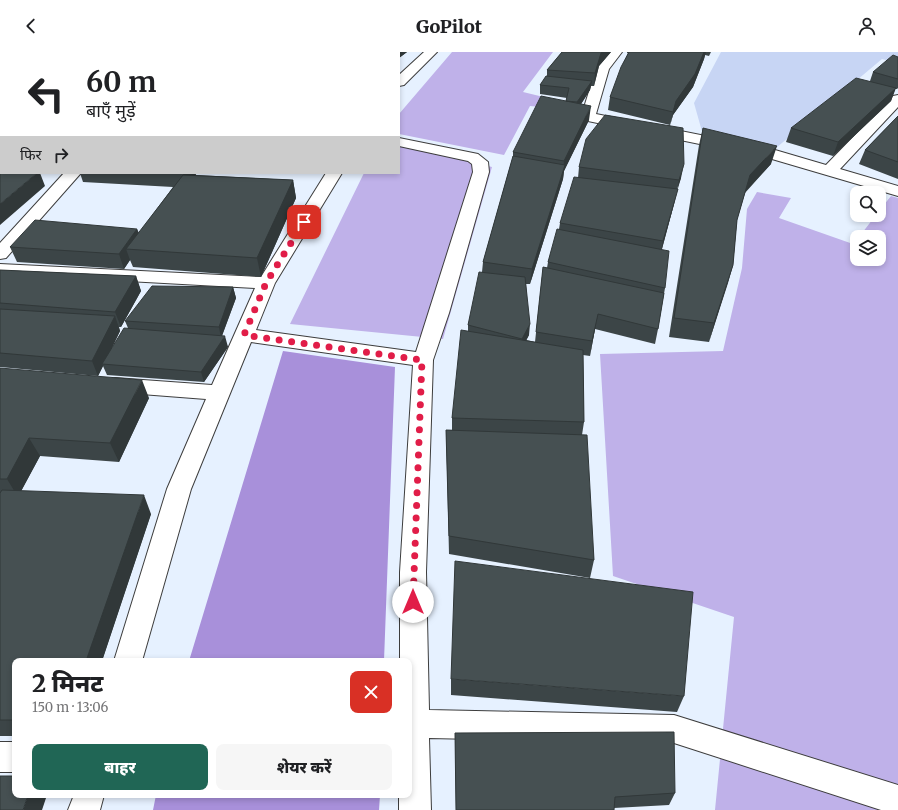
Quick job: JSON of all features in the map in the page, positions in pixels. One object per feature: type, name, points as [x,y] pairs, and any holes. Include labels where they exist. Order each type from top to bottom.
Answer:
[{"type":"street","points":[[400,81],[431,52]]},
{"type":"street","points":[[616,52],[603,69],[588,116],[775,155],[898,191]]},
{"type":"street","points":[[830,170],[898,99]]},
{"type":"street","points":[[400,142],[473,157],[480,162],[481,172],[461,235],[439,317],[422,360],[413,572],[415,810]]},
{"type":"street","points":[[0,254],[72,174]]},
{"type":"street","points":[[129,658],[179,489],[219,393],[266,283],[333,174]]},
{"type":"street","points":[[0,269],[266,283]]},
{"type":"street","points":[[244,335],[422,360]]},
{"type":"street","points":[[94,383],[219,393]]},
{"type":"street","points":[[414,724],[674,729],[898,800]]},
{"type":"street","points":[[0,757],[12,757]]},
{"type":"street","points":[[84,810],[88,798]]},
{"type":"shaded area","points":[[452,52],[553,52],[523,92],[556,100],[552,108],[530,106],[504,155],[400,134],[400,113]]},
{"type":"shaded area","points":[[721,52],[898,52],[898,63],[882,59],[776,148],[703,135],[694,103]]},
{"type":"shaded area","points":[[400,144],[492,167],[443,339],[290,324],[364,174],[400,174]]},
{"type":"shaded area","points":[[757,192],[791,198],[779,218],[850,243],[850,266],[886,266],[886,230],[864,230],[871,222],[886,222],[886,202],[891,196],[898,198],[898,810],[715,810],[734,617],[613,576],[600,354],[723,351],[742,268],[747,209]]},
{"type":"shaded area","points":[[283,351],[395,367],[384,658],[190,658]]},
{"type":"shaded area","points":[[155,798],[380,798],[379,810],[153,810]]},
{"type":"building","points":[[562,52],[602,52],[595,73],[547,70]]},
{"type":"building","points":[[629,52],[704,52],[695,74],[676,101],[673,112],[610,97],[621,67]]},
{"type":"building","points":[[893,55],[898,57],[898,79],[873,72]]},
{"type":"building","points":[[546,76],[592,81],[577,102],[566,101],[569,88],[540,85]]},
{"type":"building","points":[[856,78],[896,88],[838,142],[791,128]]},
{"type":"building","points":[[541,96],[591,106],[564,161],[513,152]]},
{"type":"building","points":[[605,115],[683,128],[684,164],[679,180],[579,167],[586,139]]},
{"type":"building","points":[[898,116],[898,162],[865,150]]},
{"type":"building","points":[[703,128],[777,146],[750,175],[737,220],[733,265],[714,323],[674,318]]},
{"type":"building","points":[[513,156],[565,165],[532,269],[483,262]]},
{"type":"building","points":[[0,174],[36,174],[0,204]]},
{"type":"building","points":[[183,175],[293,180],[257,258],[126,249]]},
{"type":"building","points":[[574,177],[678,189],[663,241],[560,223]]},
{"type":"building","points":[[35,220],[137,229],[119,254],[10,247]]},
{"type":"building","points":[[557,229],[669,251],[665,288],[548,262]]},
{"type":"building","points":[[543,267],[664,293],[658,329],[598,314],[592,341],[536,332]]},
{"type":"building","points":[[0,270],[136,276],[115,312],[0,303]]},
{"type":"building","points":[[479,272],[525,277],[530,324],[522,339],[468,325]]},
{"type":"building","points":[[152,286],[233,287],[219,327],[125,321]]},
{"type":"building","points":[[0,309],[115,316],[92,361],[0,353]]},
{"type":"building","points":[[124,328],[225,336],[201,372],[102,364]]},
{"type":"building","points":[[461,330],[583,350],[584,422],[452,418]]},
{"type":"building","points":[[0,368],[142,380],[110,443],[29,438],[7,479],[0,479]]},
{"type":"building","points":[[446,430],[587,435],[594,560],[449,536]]},
{"type":"building","points":[[2,490],[144,495],[87,658],[12,658],[12,720],[0,720],[0,493]]},
{"type":"building","points":[[455,561],[693,592],[684,696],[451,679]]},
{"type":"building","points":[[674,732],[675,793],[615,797],[614,810],[456,810],[455,733]]},
{"type":"building","points":[[0,776],[12,776],[12,798],[27,798],[23,810],[0,810]]},
{"type":"route","points":[[304,222],[266,283],[244,335],[422,360],[413,602]]}]
